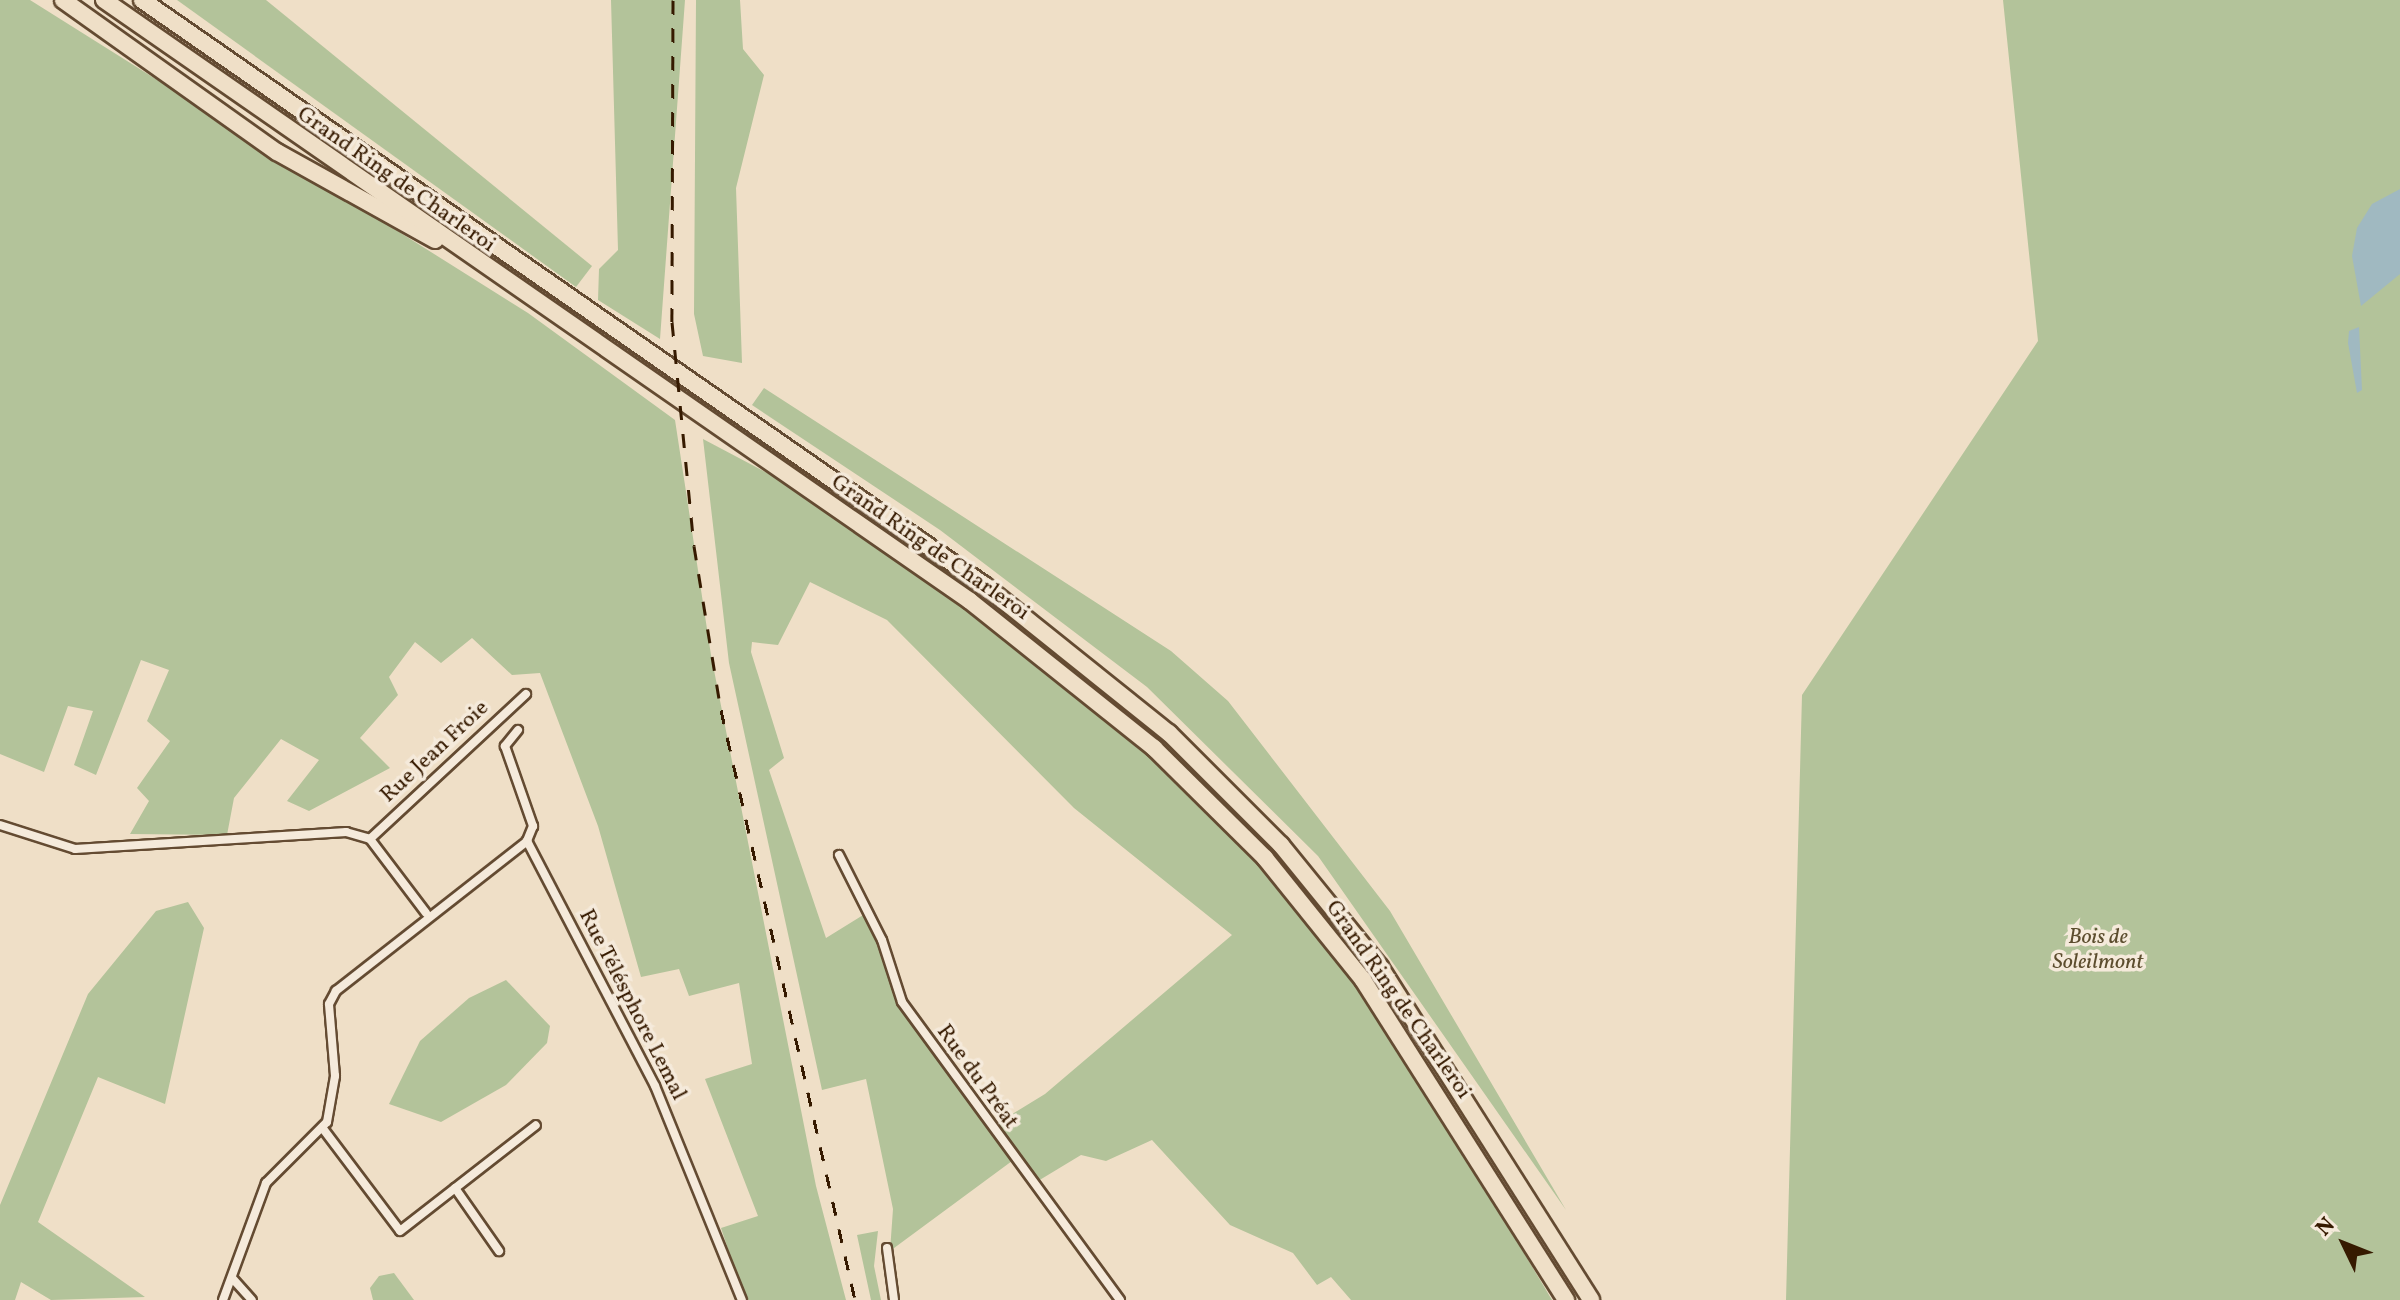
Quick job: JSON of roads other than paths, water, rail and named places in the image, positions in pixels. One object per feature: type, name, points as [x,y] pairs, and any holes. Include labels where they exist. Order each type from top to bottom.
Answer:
[{"type":"highway","points":[[63,0],[277,152],[414,234],[448,243]]},
{"type":"highway","name":"Grand Ring de Charleroi","points":[[104,0],[448,243],[970,601],[1154,748],[1265,858],[1363,980],[1566,1300]]},
{"type":"highway","name":"Grand Ring de Charleroi","points":[[142,0],[984,585],[1169,733],[1281,845],[1380,967],[1591,1300]]},
{"type":"street","name":"Rue Jean Froie","points":[[370,839],[526,694]]},
{"type":"street","name":"Rue Télésphore Lemal","points":[[518,730],[505,746],[533,826],[527,841],[684,1148],[742,1300]]},
{"type":"street","points":[[0,825],[75,849],[219,845],[346,832],[370,839],[426,913]]},
{"type":"street","points":[[223,1300],[266,1183],[324,1130],[335,1076],[329,1004],[426,913],[527,841]]},
{"type":"street","name":"Rue du Préat","points":[[839,855],[882,940],[902,1002],[1120,1300]]},
{"type":"street","points":[[324,1130],[400,1231],[536,1125]]},
{"type":"street","points":[[455,1188],[499,1251]]},
{"type":"street","points":[[887,1248],[894,1300]]},
{"type":"street","points":[[233,1279],[252,1300]]},
{"type":"water","points":[[2400,189],[2400,274],[2361,306],[2352,256],[2357,228],[2372,204]]},
{"type":"water","points":[[2359,327],[2362,390],[2357,393],[2348,343],[2349,331]]},
{"type":"railway","points":[[673,0],[672,322],[694,546],[721,710],[855,1300]]},
{"type":"park label","name":"Bois de Soleilmont","points":[[2098,950]]}]
